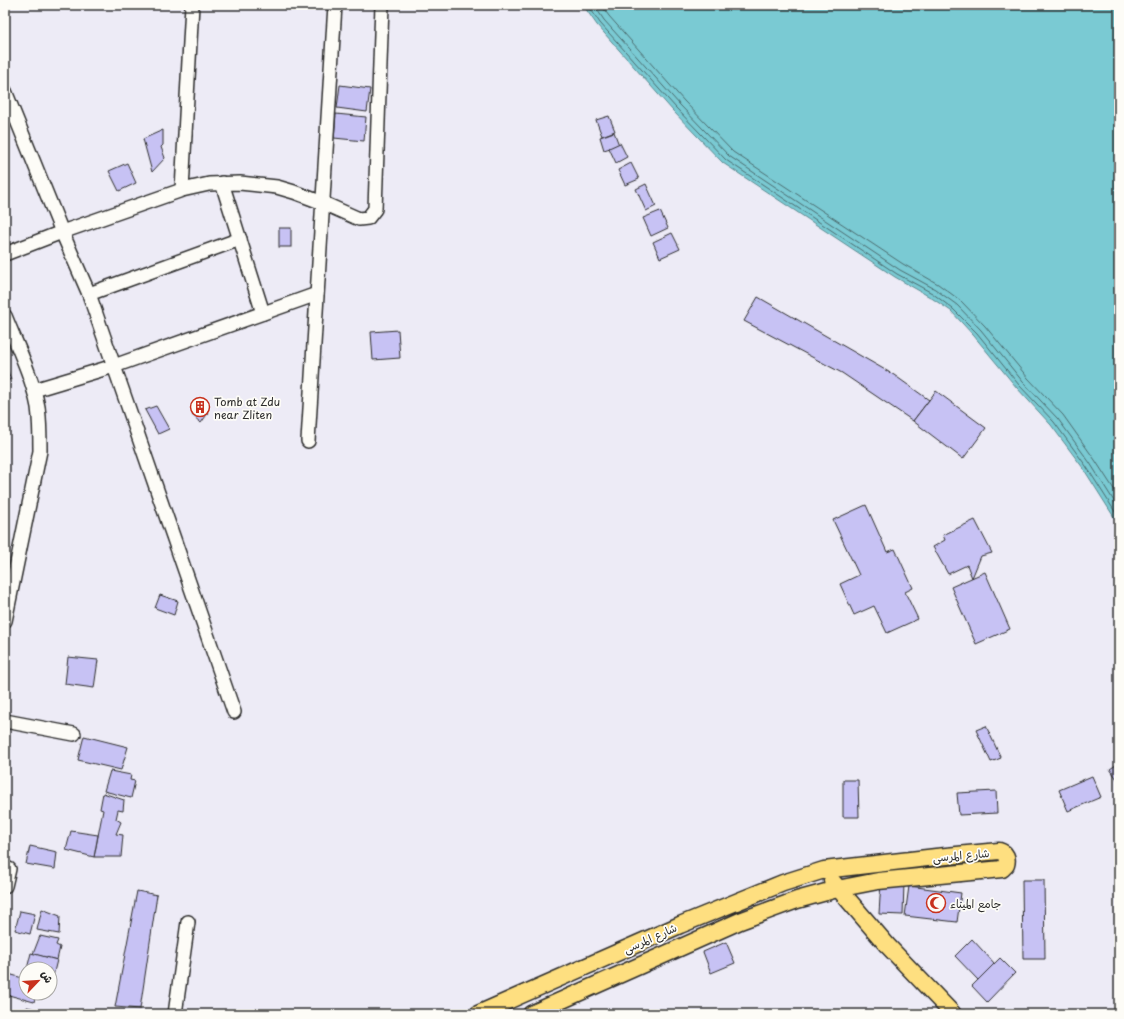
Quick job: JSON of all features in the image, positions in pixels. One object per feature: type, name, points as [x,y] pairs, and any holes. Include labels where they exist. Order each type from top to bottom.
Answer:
[{"type":"main road","name":"شارع المرسى","points":[[478,1014],[680,924],[783,883],[824,870],[999,851],[1005,854],[1007,861],[1005,867],[1002,869],[878,881],[838,889],[798,900],[740,921],[531,1014]]},
{"type":"main road","points":[[824,870],[838,889],[887,945],[953,1014]]},
{"type":"street","points":[[182,190],[192,5]]},
{"type":"street","points":[[308,441],[335,5]]},
{"type":"street","points":[[5,254],[62,232],[182,190],[209,184],[252,184],[277,187],[323,203],[359,219],[368,218],[375,209],[382,5]]},
{"type":"street","points":[[5,91],[62,232],[89,294],[234,712]]},
{"type":"street","points":[[222,183],[263,313]]},
{"type":"street","points":[[89,294],[240,240]]},
{"type":"street","points":[[34,390],[114,366],[317,294]]},
{"type":"street","points":[[5,316],[34,390],[40,421],[40,451],[5,621]]},
{"type":"street","points":[[5,721],[74,734]]},
{"type":"street","points":[[5,886],[10,869]]},
{"type":"street","points":[[175,1014],[188,922]]},
{"type":"water","points":[[583,5],[1119,5],[1119,525],[1083,468],[1051,425],[951,311],[895,277],[723,163],[673,111],[597,25]]},
{"type":"building","points":[[340,85],[370,89],[367,112],[337,108]]},
{"type":"building","points":[[336,114],[366,117],[364,141],[334,138]]},
{"type":"building","points":[[609,116],[615,131],[602,136],[596,120]]},
{"type":"building","points":[[163,130],[163,145],[161,147],[165,158],[152,172],[143,139]]},
{"type":"building","points":[[614,132],[619,145],[604,150],[600,137]]},
{"type":"building","points":[[620,143],[627,157],[616,163],[609,148]]},
{"type":"building","points":[[127,163],[136,183],[119,191],[109,171]]},
{"type":"building","points":[[631,163],[639,179],[625,185],[618,170]]},
{"type":"building","points":[[646,184],[656,206],[646,211],[636,189]]},
{"type":"building","points":[[660,211],[668,228],[651,236],[643,218]]},
{"type":"building","points":[[279,228],[291,228],[291,247],[279,247]]},
{"type":"building","points":[[672,233],[680,249],[660,258],[653,242]]},
{"type":"building","points":[[758,297],[894,375],[929,400],[913,421],[842,373],[744,321]]},
{"type":"building","points":[[398,330],[400,358],[373,360],[371,332]]},
{"type":"building","points":[[5,365],[11,379],[5,382]]},
{"type":"building","points":[[936,391],[986,428],[963,459],[913,421]]},
{"type":"building","name":"Tomb at Zdu near Zliten","points":[[200,401],[208,413],[201,423],[192,415]]},
{"type":"building","points":[[156,406],[169,429],[158,434],[145,410]]},
{"type":"building","points":[[866,505],[887,552],[895,549],[913,588],[905,592],[918,619],[887,633],[874,606],[854,615],[840,584],[859,575],[833,520]]},
{"type":"building","points":[[975,520],[992,553],[981,556],[972,578],[967,565],[948,574],[933,547],[945,540],[943,535]]},
{"type":"building","points":[[985,572],[1010,629],[976,644],[951,587]]},
{"type":"building","points":[[160,595],[178,601],[174,615],[155,608]]},
{"type":"building","points":[[68,657],[98,660],[94,688],[65,684]]},
{"type":"building","points":[[986,726],[1001,758],[991,762],[976,730]]},
{"type":"building","points":[[84,736],[128,747],[121,770],[78,760]]},
{"type":"building","points":[[1119,763],[1119,782],[1110,769]]},
{"type":"building","points":[[110,771],[131,775],[130,780],[135,781],[131,798],[104,791]]},
{"type":"building","points":[[1092,776],[1101,797],[1068,811],[1059,790]]},
{"type":"building","points":[[843,780],[858,780],[859,817],[843,817]]},
{"type":"building","points":[[996,791],[997,813],[959,815],[957,793]]},
{"type":"building","points":[[103,793],[124,800],[123,811],[118,810],[116,819],[121,822],[116,834],[123,835],[121,857],[94,857],[103,810],[100,809]]},
{"type":"building","points":[[71,831],[98,835],[94,857],[66,850]]},
{"type":"building","points":[[30,846],[57,852],[55,869],[26,864]]},
{"type":"building","points":[[1022,880],[1044,880],[1045,959],[1023,959]]},
{"type":"building","points":[[881,881],[904,882],[903,915],[879,914]]},
{"type":"building","points":[[909,886],[961,893],[957,922],[905,916]]},
{"type":"building","points":[[137,891],[157,895],[140,1009],[115,1007]]},
{"type":"building","points":[[42,909],[60,916],[59,934],[37,930]]},
{"type":"building","points":[[20,911],[35,914],[30,934],[15,930]]},
{"type":"building","points":[[40,936],[58,940],[56,945],[60,947],[57,960],[33,954]]},
{"type":"building","points":[[972,939],[995,964],[978,980],[955,956]]},
{"type":"building","points":[[726,942],[735,963],[711,973],[703,952]]},
{"type":"building","points":[[31,953],[57,960],[57,961],[29,961]]},
{"type":"building","points":[[1000,958],[1015,973],[987,1002],[972,986]]},
{"type":"building","points":[[5,973],[18,977],[18,998],[5,994]]},
{"type":"building","points":[[27,1007],[47,1012],[47,1014],[25,1014]]},
{"type":"place","name":"Tomb at Zdu near Zliten","points":[[200,407]]},
{"type":"place","name":"جامع الميناء","points":[[936,903]]}]
